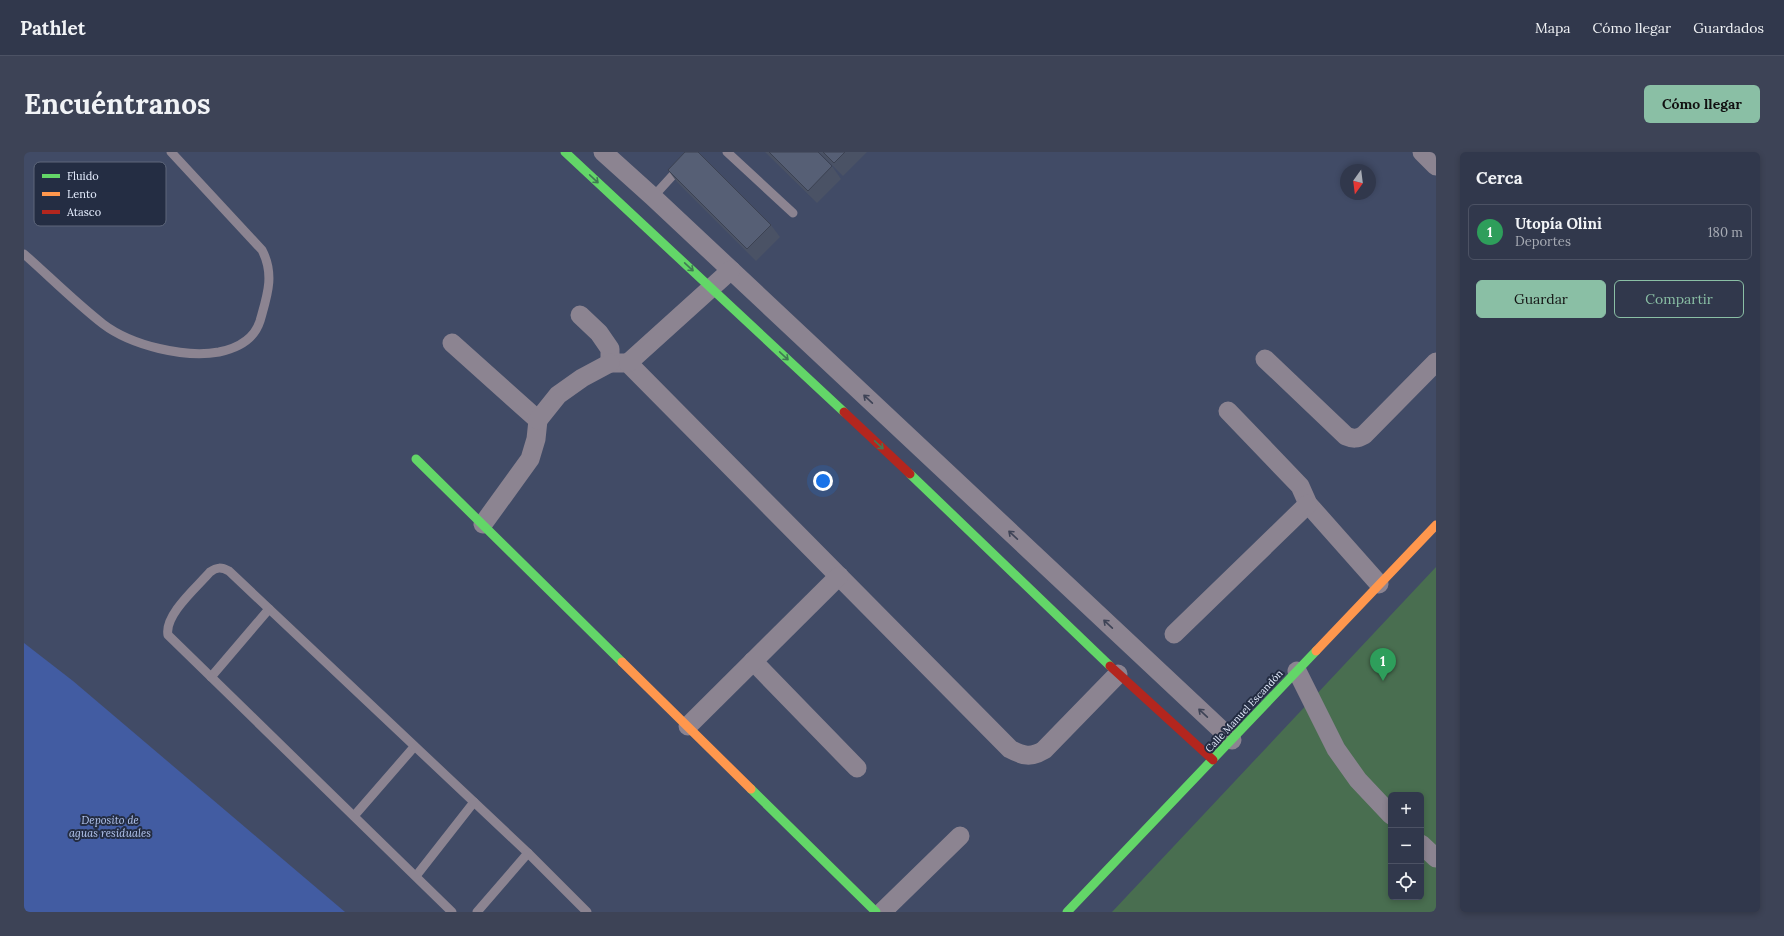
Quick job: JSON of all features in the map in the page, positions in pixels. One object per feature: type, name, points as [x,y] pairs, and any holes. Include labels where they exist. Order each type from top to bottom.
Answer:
[{"type":"street","points":[[565,152],[944,506],[1118,674],[1212,760]]},
{"type":"street","points":[[603,152],[654,197],[1232,740]]},
{"type":"street","points":[[1422,152],[1436,166]]},
{"type":"street","points":[[635,218],[654,197]]},
{"type":"street","points":[[483,524],[530,459],[536,439],[538,420],[558,395],[582,378],[619,363],[712,288],[731,270]]},
{"type":"street","points":[[580,315],[599,333],[619,363],[839,576],[1010,749],[1019,754],[1029,756],[1044,750],[1118,674]]},
{"type":"street","points":[[452,343],[538,420]]},
{"type":"street","points":[[1266,359],[1346,436],[1352,439],[1364,435],[1436,362]]},
{"type":"street","points":[[1228,411],[1300,486],[1308,504],[1379,584]]},
{"type":"street","points":[[416,459],[876,912]]},
{"type":"street","points":[[944,506],[962,487]]},
{"type":"street","points":[[1174,634],[1308,504]]},
{"type":"street","name":"Calle Manuel Escandón","points":[[1067,912],[1436,525]]},
{"type":"street","points":[[688,726],[839,576]]},
{"type":"street","points":[[753,661],[857,768]]},
{"type":"street","points":[[1297,671],[1336,749],[1358,780],[1388,812]]},
{"type":"street","points":[[882,912],[960,836]]},
{"type":"street","points":[[1424,847],[1436,858]]},
{"type":"lane","points":[[24,254],[104,325],[131,340],[166,350],[194,353],[214,353],[232,349],[247,342],[259,324],[267,297],[269,278],[268,263],[262,250],[171,152]]},
{"type":"lane","points":[[654,197],[694,152]]},
{"type":"lane","points":[[727,152],[793,213]]},
{"type":"lane","points":[[452,912],[168,635],[166,629],[170,617],[210,572],[216,568],[223,568],[229,571],[528,853],[587,912]]},
{"type":"lane","points":[[211,677],[269,609]]},
{"type":"lane","points":[[354,816],[414,747]]},
{"type":"lane","points":[[416,876],[474,802]]},
{"type":"lane","points":[[477,912],[528,853]]},
{"type":"green space","points":[[1436,567],[1436,912],[1112,912]]},
{"type":"water","name":"Deposito de aguas residuales","points":[[24,643],[73,681],[345,912],[24,912]]},
{"type":"building","points":[[685,152],[698,152],[771,225],[747,249],[668,170]]},
{"type":"building","points":[[769,152],[818,152],[832,166],[808,191]]},
{"type":"building","points":[[823,152],[845,152],[834,163]]},
{"type":"traffic: fast","points":[[565,152],[844,412]]},
{"type":"traffic: fast","points":[[416,459],[622,662]]},
{"type":"traffic: fast","points":[[910,474],[1110,666]]},
{"type":"traffic: fast","points":[[1067,912],[1316,651]]},
{"type":"traffic: fast","points":[[751,789],[876,912]]},
{"type":"traffic: slow","points":[[1316,651],[1436,525]]},
{"type":"traffic: slow","points":[[622,662],[751,789]]},
{"type":"traffic: jam","points":[[844,412],[910,474]]},
{"type":"traffic: jam","points":[[1110,666],[1213,760]]},
{"type":"place","name":"Utopía Olini","points":[[1383,681]]}]
